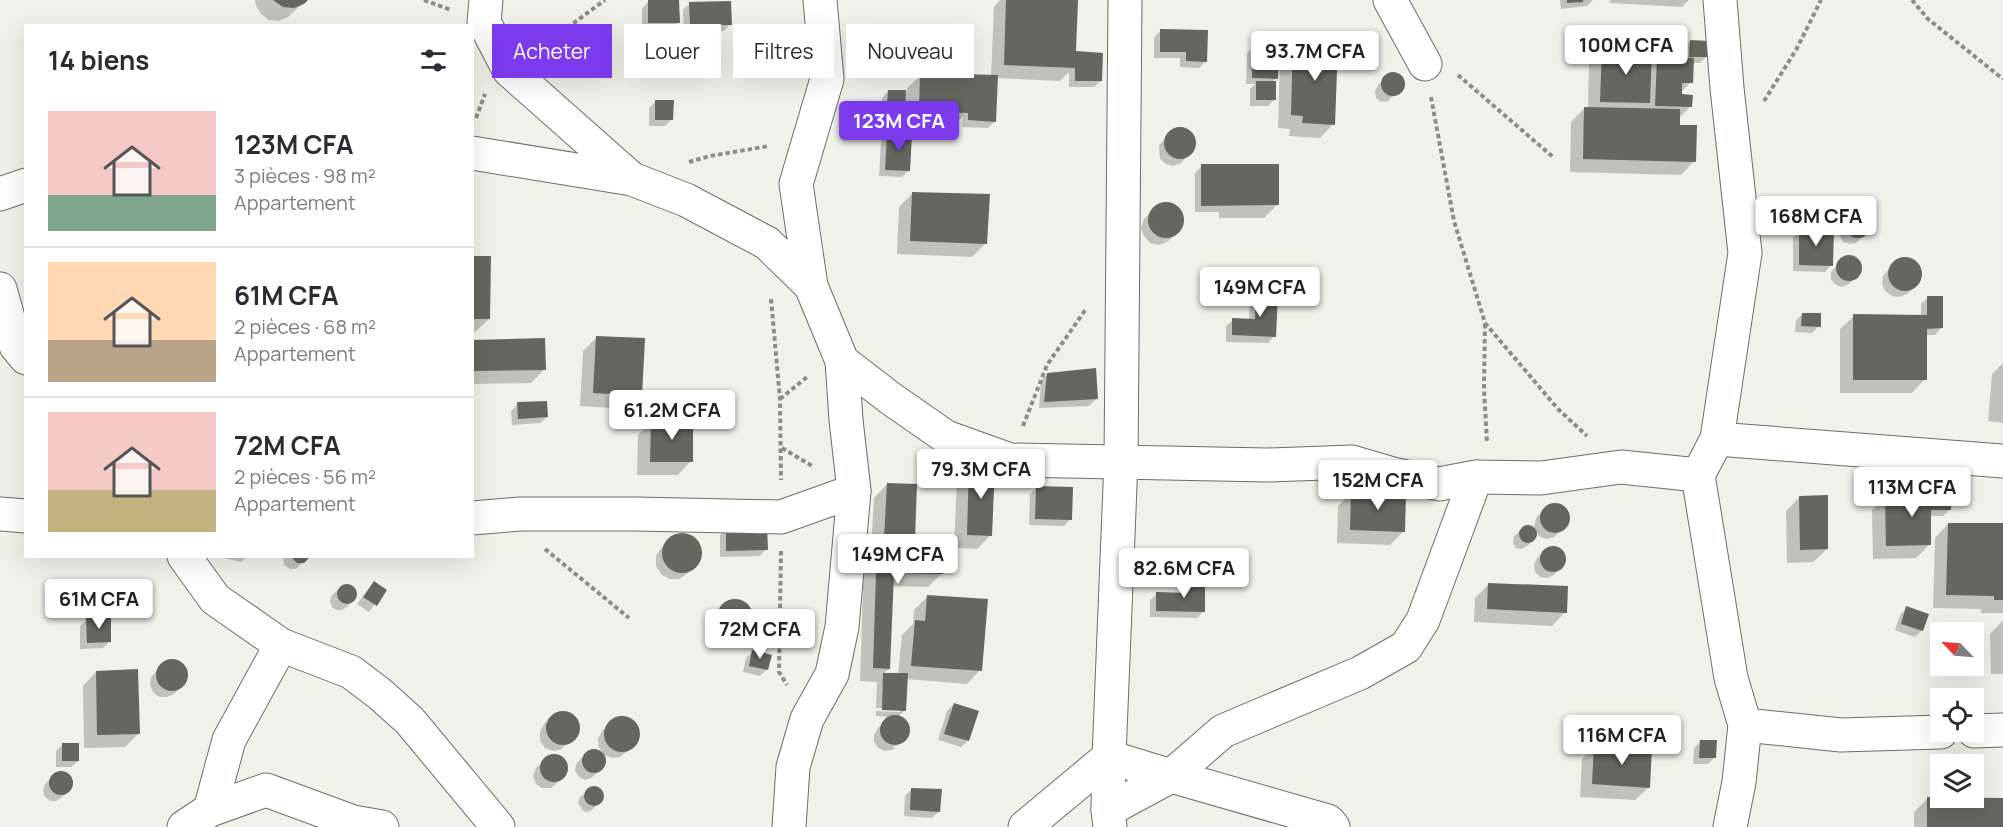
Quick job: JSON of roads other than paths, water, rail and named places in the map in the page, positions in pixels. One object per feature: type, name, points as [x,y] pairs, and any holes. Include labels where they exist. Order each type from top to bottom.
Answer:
[{"type":"street","points":[[486,0],[484,22],[509,70],[632,179]]},
{"type":"street","points":[[789,827],[793,767],[807,719],[832,674],[842,627],[854,491],[842,362],[811,286],[796,184],[827,79],[820,0]]},
{"type":"street","points":[[1109,818],[1109,757],[1121,461],[1125,0]]},
{"type":"street","points":[[1389,0],[1425,64]]},
{"type":"street","points":[[1720,0],[1745,253],[1717,439],[1698,475],[1731,678],[1745,725],[1740,782],[1730,827]]},
{"type":"street","points":[[474,153],[632,179],[686,200],[767,243],[811,286]]},
{"type":"street","points":[[0,194],[24,186]]},
{"type":"street","points":[[0,289],[16,346],[24,356]]},
{"type":"street","points":[[842,362],[946,437],[1010,460],[1267,465],[1352,462],[1439,484],[1476,477],[1540,478],[1621,467],[1698,475]]},
{"type":"street","points":[[1717,439],[2003,461]]},
{"type":"street","points":[[1109,818],[1171,776],[1223,731],[1360,673],[1406,647],[1423,620],[1476,477]]},
{"type":"street","points":[[474,518],[520,514],[781,517],[854,491]]},
{"type":"street","points":[[0,514],[24,516]]},
{"type":"street","points":[[185,558],[215,599],[280,645],[351,672],[380,693],[410,721],[498,827]]},
{"type":"street","points":[[197,818],[229,740],[280,645]]},
{"type":"street","points":[[1745,725],[1841,735],[1930,732]]},
{"type":"street","points":[[1984,731],[2003,730]]},
{"type":"street","points":[[1109,757],[1328,821],[1333,827]]},
{"type":"street","points":[[1025,827],[1109,757]]},
{"type":"street","points":[[197,818],[266,790],[353,822],[382,827]]}]
